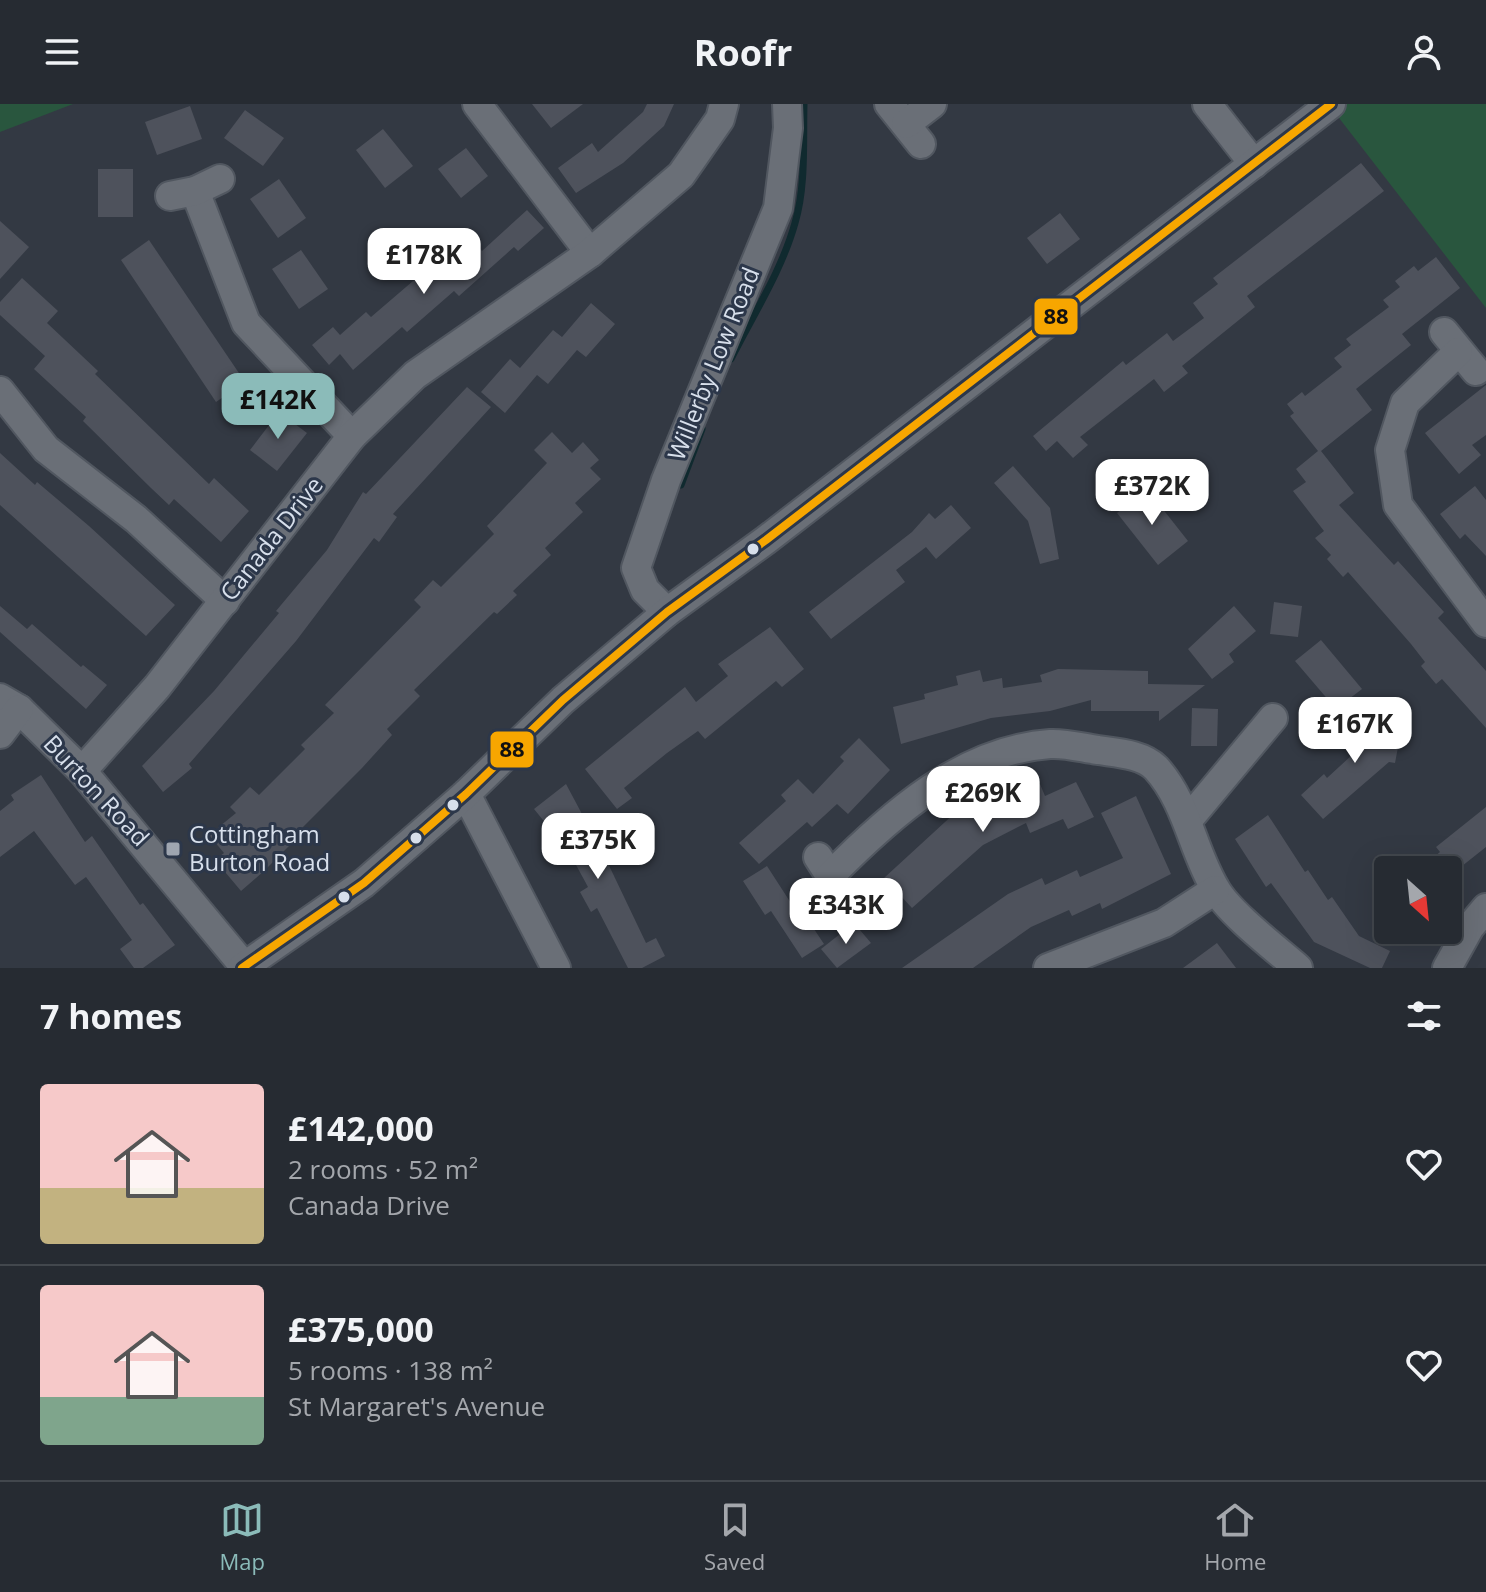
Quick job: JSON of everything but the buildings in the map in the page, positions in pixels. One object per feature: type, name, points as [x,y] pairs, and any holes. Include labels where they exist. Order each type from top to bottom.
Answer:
[{"type":"street","points":[[477,104],[590,253]]},
{"type":"street","name":"Canada Drive","points":[[82,771],[157,687],[352,436],[415,375],[590,253],[681,175],[720,119],[724,104]]},
{"type":"street","name":"Willerby Low Road","points":[[667,612],[645,590],[636,568],[666,480],[778,208],[787,104]]},
{"type":"street","points":[[905,124],[932,104]]},
{"type":"street","points":[[1207,104],[1254,164]]},
{"type":"street","points":[[243,967],[364,883],[466,794],[563,700],[667,612],[745,557],[1331,104]]},
{"type":"street","points":[[195,189],[246,323],[352,436]]},
{"type":"street","points":[[1459,352],[1405,403],[1390,450],[1398,505],[1486,623]]},
{"type":"street","points":[[0,391],[46,449],[136,519],[225,601]]},
{"type":"street","points":[[0,734],[9,704]]},
{"type":"street","name":"Burton Road","points":[[9,704],[82,771],[243,967]]},
{"type":"street","points":[[1188,820],[1274,717]]},
{"type":"street","points":[[831,878],[923,794],[967,767],[1020,748],[1054,744],[1132,755],[1154,766],[1188,820],[1215,890],[1298,968]]},
{"type":"street","points":[[466,794],[556,968]]},
{"type":"street","points":[[1048,968],[1164,923],[1215,890]]},
{"type":"street","points":[[1447,968],[1470,927],[1486,908]]},
{"type":"green space","points":[[0,104],[73,104],[0,132]]},
{"type":"green space","points":[[1486,104],[1486,308],[1329,105]]},
{"type":"waterway","points":[[731,359],[775,275],[795,223],[802,179],[804,104]]},
{"type":"waterway","points":[[681,485],[702,429]]},
{"type":"transit line","name":"88","points":[[242,968],[364,883],[466,794],[563,700],[667,612],[766,540],[1331,104]]},
{"type":"place","name":"Cottingham Burton Road","points":[[173,849]]}]
